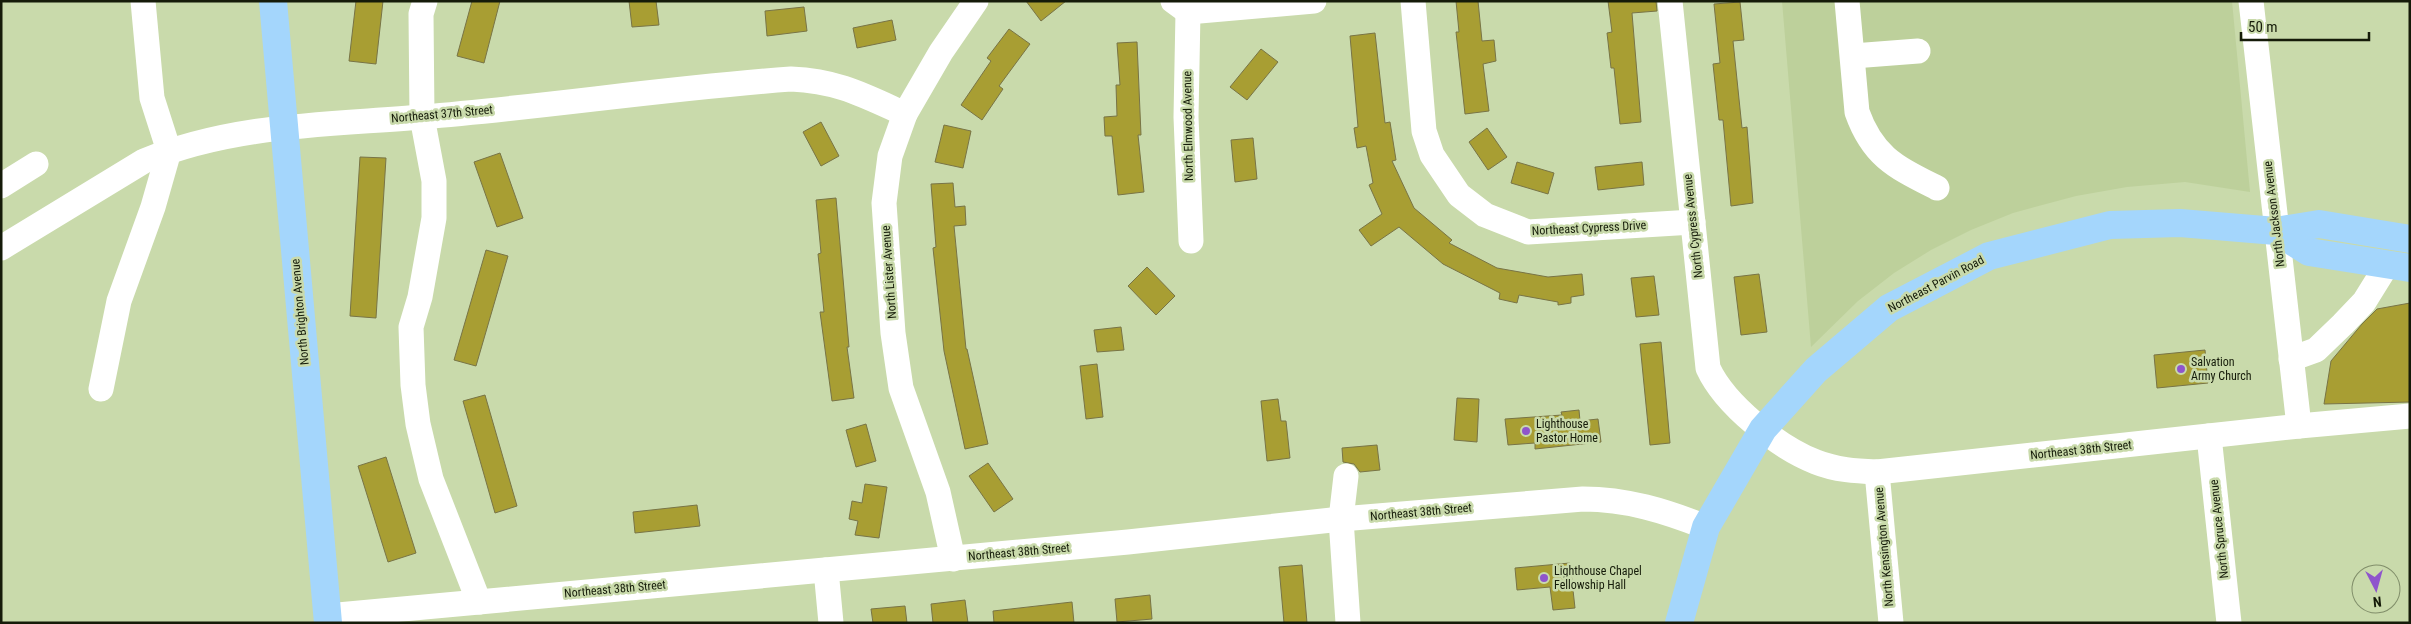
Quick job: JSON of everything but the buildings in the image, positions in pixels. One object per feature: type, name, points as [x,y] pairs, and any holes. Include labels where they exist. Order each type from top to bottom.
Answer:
[{"type":"main road","name":"North Brighton Avenue","points":[[273,1],[327,619]]},
{"type":"main road","name":"Northeast Parvin Road","points":[[1679,623],[1706,527],[1763,429],[1816,370],[1889,308],[1989,256],[2110,225],[2180,223],[2276,231],[2320,224],[2410,239]]},
{"type":"main road","name":"Northeast Parvin Road","points":[[2276,231],[2309,252],[2398,266]]},
{"type":"street","points":[[101,389],[119,301],[153,207],[169,151],[152,98],[143,1]]},
{"type":"street","points":[[425,1],[421,14],[422,117],[434,181],[434,218],[420,297],[411,327],[413,386],[418,424],[431,479],[479,602]]},
{"type":"street","name":"North Lister Avenue","points":[[953,558],[938,492],[901,388],[893,333],[884,203],[890,156],[905,114],[941,52],[976,1]]},
{"type":"street","points":[[1181,6],[1314,1]]},
{"type":"street","name":"Northeast Cypress Drive","points":[[1413,1],[1424,131],[1432,155],[1459,195],[1485,215],[1528,232],[1692,222]]},
{"type":"street","name":"North Cypress Avenue","points":[[1670,1],[1708,368],[1715,384],[1728,400],[1763,429]]},
{"type":"street","points":[[1847,1],[1857,112],[1863,128],[1880,153],[1892,163],[1937,188]]},
{"type":"street","name":"North Jackson Avenue","points":[[2251,1],[2299,426]]},
{"type":"street","name":"North Elmwood Avenue","points":[[1181,6],[1191,241]]},
{"type":"street","points":[[1853,56],[1918,51]]},
{"type":"street","name":"Northeast 37th Street","points":[[1,248],[144,161],[169,151],[208,140],[284,126],[422,117],[790,79],[818,80],[848,88],[905,114]]},
{"type":"street","points":[[1,186],[36,164]]},
{"type":"street","points":[[2291,359],[2316,350],[2398,266]]},
{"type":"street","name":"Northeast 38th Street","points":[[1763,429],[1817,462],[1842,469],[1877,472],[2299,426],[2410,416]]},
{"type":"street","name":"North Spruce Avenue","points":[[2209,436],[2229,623]]},
{"type":"street","name":"North Kensington Avenue","points":[[1877,472],[1891,623]]},
{"type":"street","points":[[1346,476],[1341,518],[1348,623]]},
{"type":"street","name":"Northeast 38th Street","points":[[327,619],[479,602],[1128,542],[1341,518],[1600,499],[1637,503],[1663,510],[1706,527]]},
{"type":"street","points":[[826,570],[831,623]]},
{"type":"shaded area","points":[[1782,1],[2232,1],[2250,192],[2185,182],[2127,187],[2076,196],[2013,213],[1971,230],[1931,250],[1894,273],[1858,301],[1811,347]]},
{"type":"place","name":"Salvation Army Church","points":[[2181,369]]},
{"type":"place","name":"Lighthouse Pastor Home","points":[[1526,431]]},
{"type":"place","name":"Lighthouse Chapel Fellowship Hall","points":[[1544,578]]}]
